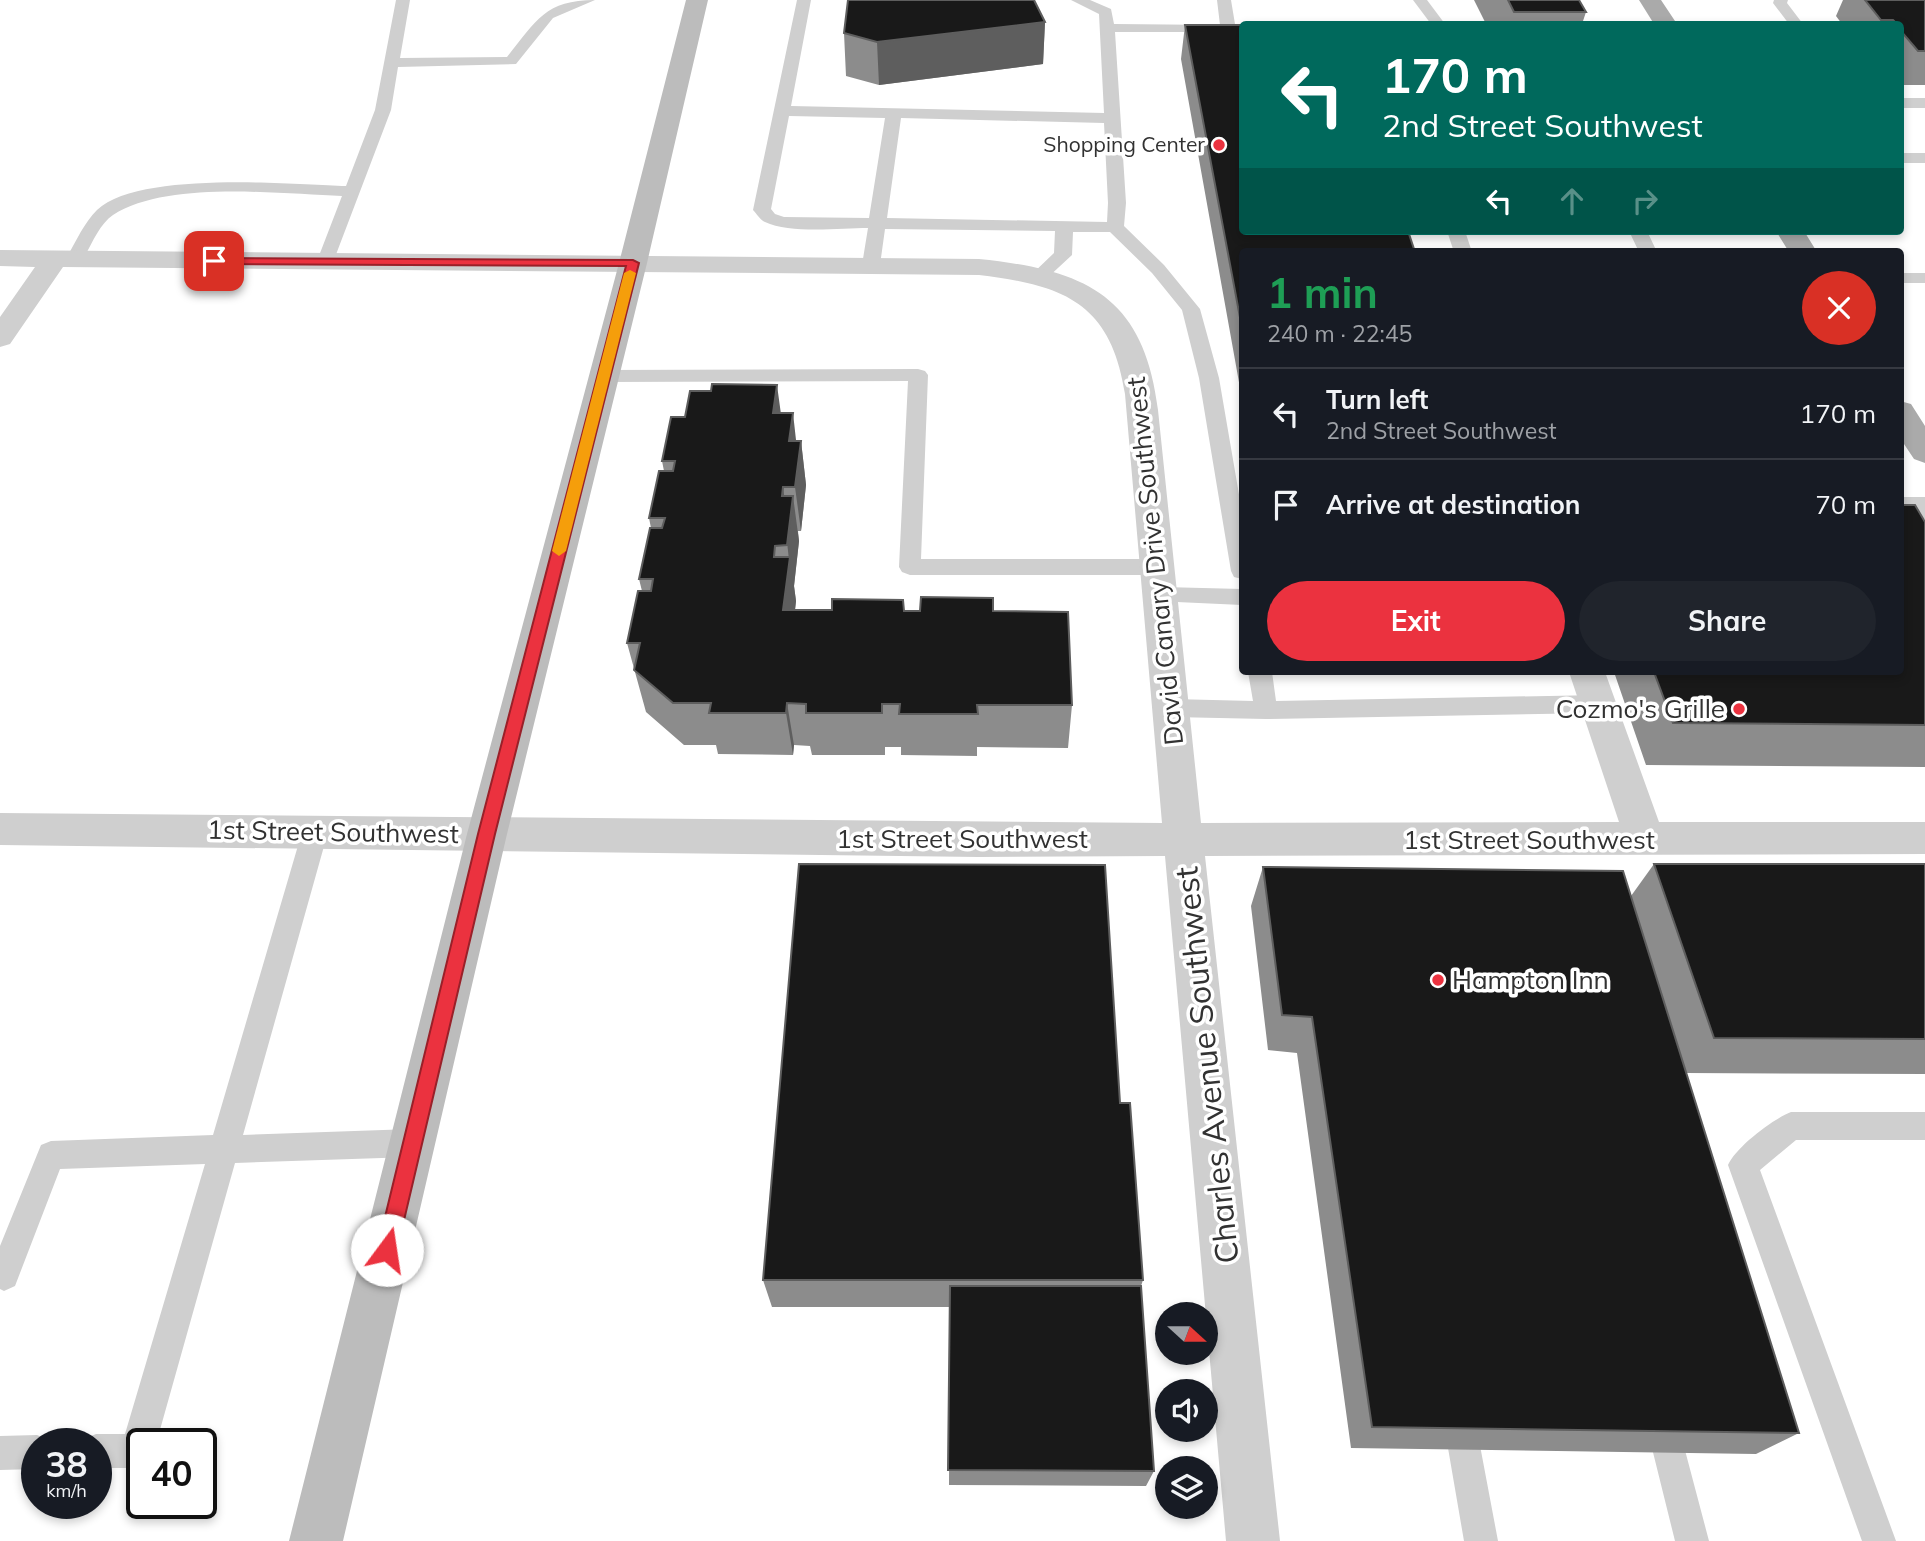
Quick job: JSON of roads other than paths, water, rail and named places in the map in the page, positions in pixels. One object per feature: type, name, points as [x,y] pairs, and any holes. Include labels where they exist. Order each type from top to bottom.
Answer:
[{"type":"main road","points":[[1650,0],[1662,21]]},
{"type":"main road","points":[[1904,418],[1925,452]]},
{"type":"street","points":[[316,1541],[487,834],[633,263],[697,0]]},
{"type":"street","name":"David Canary Drive Southwest","points":[[0,258],[979,267],[1039,276],[1067,285],[1091,299],[1110,316],[1123,334],[1132,354],[1140,395],[1161,581],[1185,840]]},
{"type":"street","points":[[0,338],[64,260]]},
{"type":"street","points":[[1904,508],[1925,508]]},
{"type":"street","points":[[1592,688],[1645,840]]},
{"type":"street","name":"1st Street Southwest","points":[[0,829],[1185,840],[1925,838]]},
{"type":"street","name":"Charles Avenue Southwest","points":[[1185,840],[1253,1541]]},
{"type":"lane","points":[[326,261],[383,110],[403,0]]},
{"type":"lane","points":[[391,63],[511,61],[548,15],[588,0]]},
{"type":"lane","points":[[804,0],[762,210],[769,218],[784,222],[1115,227],[1158,269],[1191,309],[1209,378],[1239,553]]},
{"type":"lane","points":[[1078,0],[1106,12],[1115,227]]},
{"type":"lane","points":[[1108,28],[1235,28],[1224,0]]},
{"type":"lane","points":[[1420,0],[1436,21]]},
{"type":"lane","points":[[1781,0],[1794,21]]},
{"type":"lane","points":[[1904,103],[1925,103]]},
{"type":"lane","points":[[781,111],[1112,118]]},
{"type":"lane","points":[[871,265],[894,113]]},
{"type":"lane","points":[[1904,158],[1925,158]]},
{"type":"lane","points":[[64,260],[105,212],[134,199],[168,191],[204,188],[352,191]]},
{"type":"lane","points":[[1039,276],[1063,255],[1064,226]]},
{"type":"lane","points":[[1904,278],[1925,278]]},
{"type":"lane","points":[[604,376],[918,374],[910,567],[1161,581],[1239,596]]},
{"type":"lane","points":[[1260,675],[1266,710]]},
{"type":"lane","points":[[1172,708],[1266,710],[1592,688]]},
{"type":"lane","points":[[112,1451],[137,1451],[226,1150],[315,832]]},
{"type":"lane","points":[[1879,1541],[1743,1165],[1791,1126],[1925,1126]]},
{"type":"lane","points":[[4,1275],[51,1155],[412,1143]]},
{"type":"lane","points":[[1454,1390],[1481,1541]]},
{"type":"lane","points":[[1654,1393],[1692,1541]]},
{"type":"lane","points":[[0,1453],[21,1452]]},
{"type":"place","name":"Shopping Center","points":[[1219,145]]},
{"type":"place","name":"Cozmo's Grille","points":[[1739,709]]},
{"type":"place","name":"Hampton Inn","points":[[1438,980]]}]
